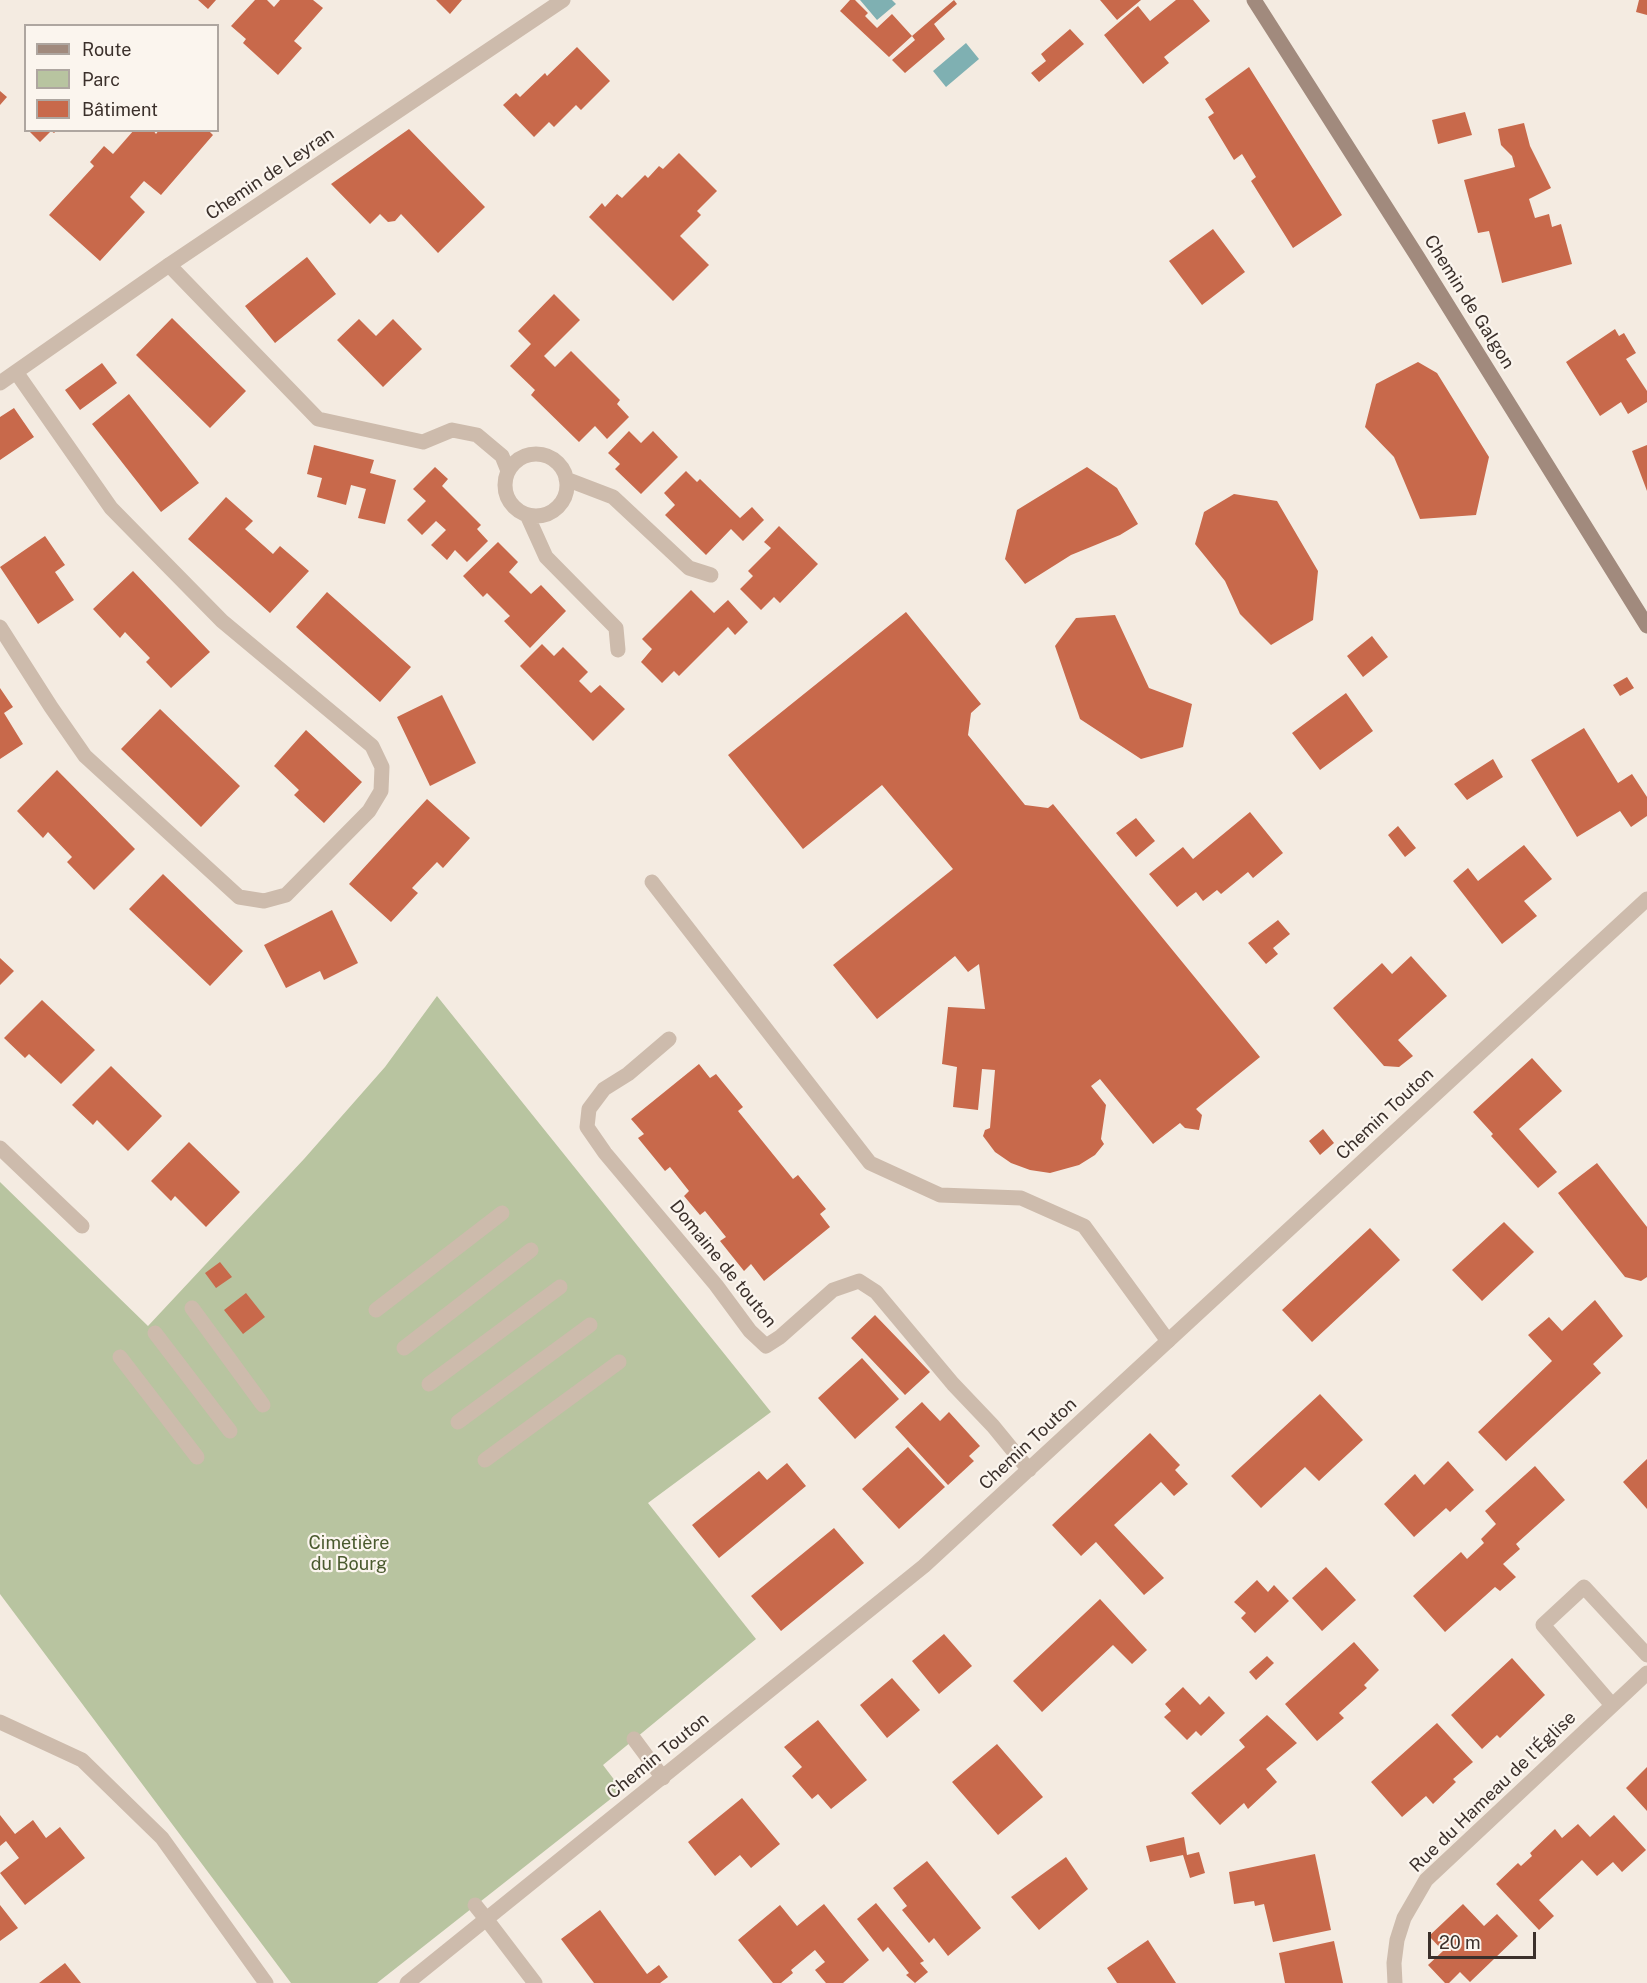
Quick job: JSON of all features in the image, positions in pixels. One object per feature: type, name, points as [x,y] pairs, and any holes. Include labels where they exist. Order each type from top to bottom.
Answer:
[{"type":"main road","name":"Chemin de Galgon","points":[[1254,0],[1417,256],[1647,626]]},
{"type":"street","name":"Chemin de Leyran","points":[[0,383],[562,0]]},
{"type":"street","points":[[169,266],[318,419],[423,442],[452,430],[477,435],[502,456],[508,471]]},
{"type":"street","points":[[0,627],[85,756],[238,897],[264,901],[286,895],[369,811],[381,790],[382,767],[372,746],[222,621],[111,508],[16,372]]},
{"type":"street","points":[[531,455],[549,457],[563,470],[566,479],[567,490],[557,508],[537,516],[526,515],[517,510],[510,502],[506,492],[505,482],[508,471],[521,458],[531,455]]},
{"type":"street","points":[[566,479],[613,497],[689,568],[711,575]]},
{"type":"street","points":[[526,515],[546,557],[616,628],[618,650]]},
{"type":"street","points":[[652,882],[870,1163],[940,1195],[1021,1198],[1084,1226],[1168,1341]]},
{"type":"street","name":"Chemin Touton","points":[[407,1983],[924,1566],[1647,899]]},
{"type":"street","name":"Domaine de touton","points":[[669,1039],[628,1074],[604,1089],[589,1108],[587,1127],[604,1153],[716,1285],[750,1331],[766,1346],[780,1337],[833,1290],[860,1281],[876,1292],[1029,1470]]},
{"type":"street","points":[[0,1148],[82,1226]]},
{"type":"street","points":[[376,1310],[502,1213]]},
{"type":"street","points":[[404,1348],[531,1250]]},
{"type":"street","points":[[429,1384],[560,1287]]},
{"type":"street","points":[[192,1308],[263,1405]]},
{"type":"street","points":[[458,1422],[590,1325]]},
{"type":"street","points":[[155,1333],[230,1431]]},
{"type":"street","points":[[120,1357],[197,1457]]},
{"type":"street","points":[[485,1460],[619,1362]]},
{"type":"street","points":[[1612,1705],[1544,1625],[1584,1587],[1647,1655]]},
{"type":"street","name":"Rue du Hameau de l'Église","points":[[1395,1983],[1394,1963],[1397,1940],[1404,1918],[1426,1880],[1647,1673]]},
{"type":"street","points":[[0,1722],[82,1760],[154,1830],[266,1983]]},
{"type":"street","points":[[634,1739],[663,1778]]},
{"type":"street","points":[[475,1905],[535,1983]]},
{"type":"green space","name":"Cimetière du Bourg","points":[[437,996],[771,1412],[648,1503],[756,1639],[603,1765],[622,1790],[377,1983],[291,1983],[0,1594],[0,1182],[148,1326],[304,1159],[385,1067]]},
{"type":"water","points":[[860,0],[892,0],[896,4],[877,20]]},
{"type":"water","points":[[966,43],[979,59],[946,87],[933,71]]},
{"type":"building","points":[[198,0],[216,0],[208,9]]},
{"type":"building","points":[[255,0],[267,0],[274,7],[280,0],[313,0],[323,8],[294,41],[302,48],[278,75],[243,43],[246,39],[231,26]]},
{"type":"building","points":[[436,0],[462,0],[450,14]]},
{"type":"building","points":[[850,0],[855,0],[868,13],[865,16],[877,28],[892,14],[912,36],[889,57],[840,11]]},
{"type":"building","points":[[954,0],[957,4],[934,24],[945,39],[905,73],[892,60],[915,40],[912,36]]},
{"type":"building","points":[[1100,0],[1141,0],[1117,20]]},
{"type":"building","points":[[1176,0],[1193,0],[1210,21],[1164,57],[1169,63],[1143,84],[1104,35],[1138,6],[1150,21]]},
{"type":"building","points":[[1639,0],[1647,0],[1647,15],[1636,12]]},
{"type":"building","points":[[1070,29],[1084,44],[1039,82],[1031,73],[1046,61],[1041,54]]},
{"type":"building","points":[[577,47],[610,81],[581,110],[576,105],[554,127],[549,122],[534,137],[503,105],[516,93],[520,97],[545,73],[547,76]]},
{"type":"building","points":[[1249,67],[1342,215],[1293,248],[1251,181],[1256,177],[1242,154],[1234,160],[1208,117],[1214,113],[1205,99]]},
{"type":"building","points":[[0,91],[7,97],[0,105]]},
{"type":"building","points":[[1465,112],[1472,135],[1438,144],[1432,120]]},
{"type":"building","points":[[1524,123],[1530,146],[1551,188],[1529,199],[1535,218],[1549,214],[1552,227],[1561,224],[1572,264],[1502,283],[1489,231],[1478,233],[1464,180],[1515,167],[1512,156],[1501,145],[1498,129]]},
{"type":"building","points":[[409,129],[485,207],[438,253],[401,214],[395,221],[388,222],[380,214],[370,224],[331,184]]},
{"type":"building","points":[[30,132],[50,132],[40,142]]},
{"type":"building","points":[[132,132],[154,132],[156,134],[158,132],[210,132],[213,135],[161,195],[144,181],[130,197],[145,212],[100,261],[49,215],[94,166],[90,162],[104,146],[113,154]]},
{"type":"building","points":[[679,153],[717,191],[697,211],[701,215],[680,236],[709,265],[673,301],[589,217],[602,203],[605,207],[617,194],[622,198],[645,175],[648,178],[659,166],[663,169]]},
{"type":"building","points":[[1213,229],[1245,272],[1202,305],[1169,261]]},
{"type":"building","points":[[307,257],[336,294],[275,343],[245,306]]},
{"type":"building","points":[[554,294],[580,320],[544,356],[555,367],[571,351],[620,400],[617,404],[629,417],[607,439],[595,426],[579,442],[531,395],[535,390],[510,366],[531,344],[518,331]]},
{"type":"building","points":[[172,318],[246,391],[210,428],[136,355]]},
{"type":"building","points":[[359,319],[376,336],[393,319],[422,349],[383,387],[337,340]]},
{"type":"building","points":[[1615,329],[1619,336],[1624,333],[1636,353],[1626,359],[1647,391],[1647,402],[1628,414],[1621,402],[1600,416],[1566,362]]},
{"type":"building","points":[[1418,362],[1437,373],[1489,457],[1476,515],[1420,519],[1394,457],[1365,427],[1376,384]]},
{"type":"building","points":[[102,363],[117,383],[80,410],[65,390]]},
{"type":"building","points":[[129,394],[199,483],[161,512],[92,424]]},
{"type":"building","points":[[14,408],[34,437],[0,460],[0,417]]},
{"type":"building","points":[[629,431],[641,443],[653,431],[678,457],[641,494],[615,469],[620,464],[608,453]]},
{"type":"building","points":[[314,445],[374,460],[370,473],[396,480],[385,524],[358,518],[366,489],[351,485],[346,505],[317,497],[322,478],[307,474]]},
{"type":"building","points":[[1647,445],[1647,491],[1632,451]]},
{"type":"building","points":[[435,467],[448,479],[442,486],[481,525],[477,529],[488,541],[467,562],[455,550],[447,560],[431,545],[446,530],[436,521],[422,535],[407,520],[426,501],[413,489]]},
{"type":"building","points":[[1087,467],[1117,488],[1138,524],[1120,535],[1071,555],[1025,584],[1005,559],[1017,510]]},
{"type":"building","points":[[686,471],[697,482],[700,479],[740,518],[752,507],[764,520],[743,541],[731,529],[706,555],[665,515],[675,505],[664,493]]},
{"type":"building","points":[[1234,494],[1277,501],[1318,571],[1313,620],[1271,645],[1240,614],[1225,581],[1195,544],[1204,512]]},
{"type":"building","points":[[226,497],[253,521],[245,529],[273,554],[280,546],[309,571],[270,613],[188,539]]},
{"type":"building","points":[[779,526],[818,564],[780,603],[774,597],[761,610],[740,589],[753,576],[748,571],[771,548],[764,542]]},
{"type":"building","points":[[45,536],[65,565],[55,572],[74,600],[38,624],[0,567]]},
{"type":"building","points":[[498,542],[518,562],[509,572],[531,594],[541,585],[566,611],[530,648],[504,621],[510,616],[487,593],[483,597],[463,576]]},
{"type":"building","points":[[133,571],[210,652],[171,688],[146,662],[150,658],[125,632],[120,638],[93,609]]},
{"type":"building","points":[[691,590],[714,613],[728,600],[748,622],[735,635],[728,627],[679,676],[674,671],[662,683],[641,662],[652,649],[642,639]]},
{"type":"building","points":[[327,592],[411,667],[380,702],[296,627]]},
{"type":"building","points":[[906,612],[981,704],[971,713],[968,735],[1025,805],[1048,808],[1053,804],[1260,1057],[1196,1109],[1202,1115],[1199,1130],[1185,1128],[1180,1123],[1153,1144],[1100,1079],[1091,1086],[1106,1105],[1101,1139],[1104,1144],[1095,1155],[1079,1165],[1050,1173],[1030,1170],[1011,1163],[995,1152],[983,1136],[985,1130],[990,1128],[995,1070],[982,1069],[978,1110],[953,1107],[957,1067],[942,1064],[948,1007],[985,1009],[979,964],[968,972],[955,956],[877,1019],[833,965],[953,869],[882,785],[803,849],[728,755]]},
{"type":"building","points":[[1115,615],[1149,688],[1192,704],[1183,747],[1141,759],[1080,719],[1055,646],[1076,618]]},
{"type":"building","points":[[1372,636],[1388,657],[1363,677],[1347,656]]},
{"type":"building","points":[[542,644],[554,656],[563,647],[588,672],[579,681],[591,693],[600,685],[625,709],[593,741],[520,666]]},
{"type":"building","points":[[1627,677],[1634,688],[1620,696],[1613,685]]},
{"type":"building","points":[[0,688],[13,707],[4,713],[23,744],[0,759]]},
{"type":"building","points":[[1346,693],[1373,731],[1320,770],[1292,733]]},
{"type":"building","points":[[442,695],[476,763],[430,786],[397,717]]},
{"type":"building","points":[[160,709],[240,786],[201,827],[121,749]]},
{"type":"building","points":[[1584,728],[1618,783],[1632,774],[1647,797],[1647,816],[1631,827],[1620,811],[1577,837],[1531,760]]},
{"type":"building","points":[[306,730],[362,782],[324,823],[294,795],[299,790],[274,766]]},
{"type":"building","points":[[1493,759],[1503,777],[1467,800],[1454,784]]},
{"type":"building","points":[[57,770],[135,849],[94,890],[67,862],[72,857],[48,832],[43,838],[17,811]]},
{"type":"building","points":[[427,799],[470,838],[443,868],[437,862],[412,888],[418,893],[391,922],[349,884]]},
{"type":"building","points":[[1250,812],[1283,853],[1253,878],[1248,872],[1221,894],[1217,890],[1203,901],[1196,892],[1177,907],[1149,874],[1183,847],[1193,859]]},
{"type":"building","points":[[1136,818],[1155,841],[1136,857],[1116,833]]},
{"type":"building","points":[[1398,826],[1416,848],[1405,857],[1388,835]]},
{"type":"building","points":[[1524,845],[1552,879],[1524,901],[1537,916],[1502,944],[1453,881],[1468,868],[1478,881]]},
{"type":"building","points":[[163,874],[243,951],[210,986],[129,909]]},
{"type":"building","points":[[332,910],[358,963],[324,980],[320,971],[286,988],[264,945]]},
{"type":"building","points":[[1278,920],[1290,934],[1273,948],[1278,954],[1266,964],[1248,943]]},
{"type":"building","points":[[1411,956],[1447,996],[1398,1040],[1413,1056],[1399,1067],[1384,1066],[1333,1008],[1382,963],[1392,974]]},
{"type":"building","points":[[0,958],[14,971],[0,985]]},
{"type":"building","points":[[42,1000],[95,1050],[61,1084],[29,1054],[25,1058],[4,1038]]},
{"type":"building","points":[[1532,1058],[1562,1091],[1519,1129],[1557,1172],[1538,1188],[1491,1136],[1493,1134],[1473,1112]]},
{"type":"building","points":[[699,1064],[710,1078],[716,1074],[743,1107],[738,1111],[793,1179],[798,1175],[826,1209],[820,1214],[830,1227],[764,1281],[751,1264],[744,1271],[720,1241],[726,1237],[705,1211],[700,1215],[684,1196],[689,1191],[670,1167],[665,1171],[638,1138],[644,1134],[631,1119]]},
{"type":"building","points":[[111,1066],[162,1116],[128,1151],[97,1120],[93,1125],[72,1105]]},
{"type":"building","points":[[1323,1129],[1334,1143],[1320,1155],[1309,1141]]},
{"type":"building","points":[[189,1142],[240,1192],[206,1227],[175,1196],[171,1201],[151,1181]]},
{"type":"building","points":[[1597,1163],[1647,1227],[1647,1277],[1641,1281],[1625,1277],[1558,1193]]},
{"type":"building","points":[[1504,1222],[1534,1252],[1482,1301],[1452,1270]]},
{"type":"building","points":[[1370,1228],[1400,1260],[1312,1342],[1282,1310]]},
{"type":"building","points":[[220,1262],[232,1277],[216,1288],[205,1273]]},
{"type":"building","points":[[246,1293],[265,1317],[243,1334],[224,1310]]},
{"type":"building","points":[[1595,1300],[1623,1336],[1593,1364],[1601,1373],[1506,1461],[1478,1432],[1552,1361],[1528,1335],[1549,1317],[1562,1331]]},
{"type":"building","points":[[875,1315],[930,1372],[905,1395],[851,1338]]},
{"type":"building","points":[[862,1358],[899,1399],[855,1439],[818,1398]]},
{"type":"building","points":[[1320,1394],[1363,1440],[1319,1481],[1305,1467],[1261,1508],[1231,1476]]},
{"type":"building","points":[[922,1402],[940,1421],[949,1412],[980,1446],[969,1456],[974,1461],[948,1485],[895,1427]]},
{"type":"building","points":[[1150,1433],[1180,1465],[1175,1470],[1188,1484],[1174,1496],[1161,1482],[1114,1525],[1164,1578],[1144,1595],[1096,1542],[1081,1556],[1052,1525]]},
{"type":"building","points":[[908,1447],[945,1487],[899,1529],[862,1489]]},
{"type":"building","points":[[1647,1459],[1647,1509],[1623,1482]]},
{"type":"building","points":[[1448,1461],[1474,1490],[1450,1512],[1446,1508],[1414,1537],[1384,1504],[1415,1474],[1424,1485]]},
{"type":"building","points":[[787,1463],[806,1486],[719,1558],[692,1525],[759,1471],[767,1480]]},
{"type":"building","points":[[1535,1466],[1565,1500],[1516,1544],[1520,1549],[1503,1564],[1516,1577],[1500,1591],[1495,1587],[1445,1632],[1413,1596],[1461,1552],[1467,1559],[1484,1543],[1481,1539],[1496,1524],[1485,1511]]},
{"type":"building","points":[[834,1528],[864,1563],[781,1631],[751,1596]]},
{"type":"building","points":[[1326,1567],[1356,1600],[1322,1631],[1292,1598]]},
{"type":"building","points":[[1257,1580],[1268,1592],[1274,1585],[1289,1601],[1255,1633],[1241,1618],[1246,1613],[1234,1602]]},
{"type":"building","points":[[1100,1599],[1147,1650],[1132,1664],[1113,1645],[1042,1712],[1013,1681]]},
{"type":"building","points":[[944,1634],[972,1666],[939,1694],[912,1661]]},
{"type":"building","points":[[1354,1642],[1379,1670],[1364,1685],[1367,1688],[1339,1713],[1344,1718],[1317,1741],[1285,1704]]},
{"type":"building","points":[[1267,1656],[1274,1663],[1256,1680],[1249,1672]]},
{"type":"building","points":[[1512,1658],[1545,1695],[1500,1738],[1497,1735],[1482,1749],[1451,1715]]},
{"type":"building","points":[[892,1678],[920,1710],[887,1738],[860,1705]]},
{"type":"building","points":[[1183,1687],[1200,1705],[1209,1696],[1225,1713],[1201,1736],[1196,1731],[1187,1740],[1164,1717],[1171,1711],[1165,1704]]},
{"type":"building","points":[[1267,1715],[1297,1743],[1266,1769],[1277,1782],[1248,1809],[1244,1803],[1220,1825],[1191,1793],[1245,1747],[1239,1740]]},
{"type":"building","points":[[818,1720],[867,1780],[831,1809],[818,1794],[812,1799],[792,1776],[802,1767],[784,1747]]},
{"type":"building","points":[[1437,1723],[1473,1762],[1453,1779],[1456,1782],[1433,1804],[1426,1796],[1402,1817],[1371,1782]]},
{"type":"building","points":[[997,1744],[1043,1797],[998,1835],[952,1782]]},
{"type":"building","points":[[1647,1767],[1647,1811],[1626,1788]]},
{"type":"building","points":[[742,1798],[780,1844],[751,1868],[740,1855],[715,1876],[688,1842]]},
{"type":"building","points":[[0,1815],[15,1834],[33,1820],[46,1838],[60,1827],[85,1858],[25,1905],[0,1873],[19,1858],[6,1841],[0,1846]]},
{"type":"building","points":[[1614,1815],[1646,1850],[1622,1872],[1613,1862],[1597,1876],[1582,1860],[1539,1900],[1554,1916],[1539,1930],[1496,1884],[1518,1863],[1521,1866],[1532,1856],[1530,1853],[1555,1829],[1562,1838],[1578,1824],[1590,1837]]},
{"type":"building","points":[[1184,1837],[1187,1855],[1199,1852],[1205,1873],[1190,1878],[1183,1855],[1150,1862],[1146,1846]]},
{"type":"building","points":[[1315,1854],[1331,1930],[1273,1942],[1264,1904],[1255,1906],[1254,1901],[1234,1904],[1229,1872]]},
{"type":"building","points":[[1066,1857],[1088,1889],[1039,1930],[1011,1897]]},
{"type":"building","points":[[927,1861],[981,1928],[948,1956],[934,1938],[929,1943],[902,1910],[907,1906],[893,1888]]},
{"type":"building","points":[[876,1903],[924,1961],[920,1963],[928,1972],[915,1983],[906,1975],[909,1973],[888,1947],[883,1952],[857,1919]]},
{"type":"building","points":[[824,1904],[869,1960],[843,1983],[826,1983],[815,1970],[825,1962],[815,1950],[791,1970],[793,1973],[781,1983],[773,1983],[738,1940],[780,1905],[797,1926]]},
{"type":"building","points":[[1463,1904],[1484,1926],[1497,1914],[1518,1936],[1470,1982],[1460,1972],[1449,1983],[1445,1983],[1428,1965],[1443,1951],[1429,1936]]},
{"type":"building","points":[[0,1905],[18,1928],[0,1941]]},
{"type":"building","points":[[600,1910],[647,1974],[659,1965],[668,1977],[660,1983],[594,1983],[561,1939]]},
{"type":"building","points":[[1148,1940],[1176,1983],[1117,1983],[1107,1968]]},
{"type":"building","points":[[1334,1941],[1343,1983],[1285,1983],[1279,1953]]},
{"type":"building","points":[[65,1963],[81,1983],[39,1983]]}]
